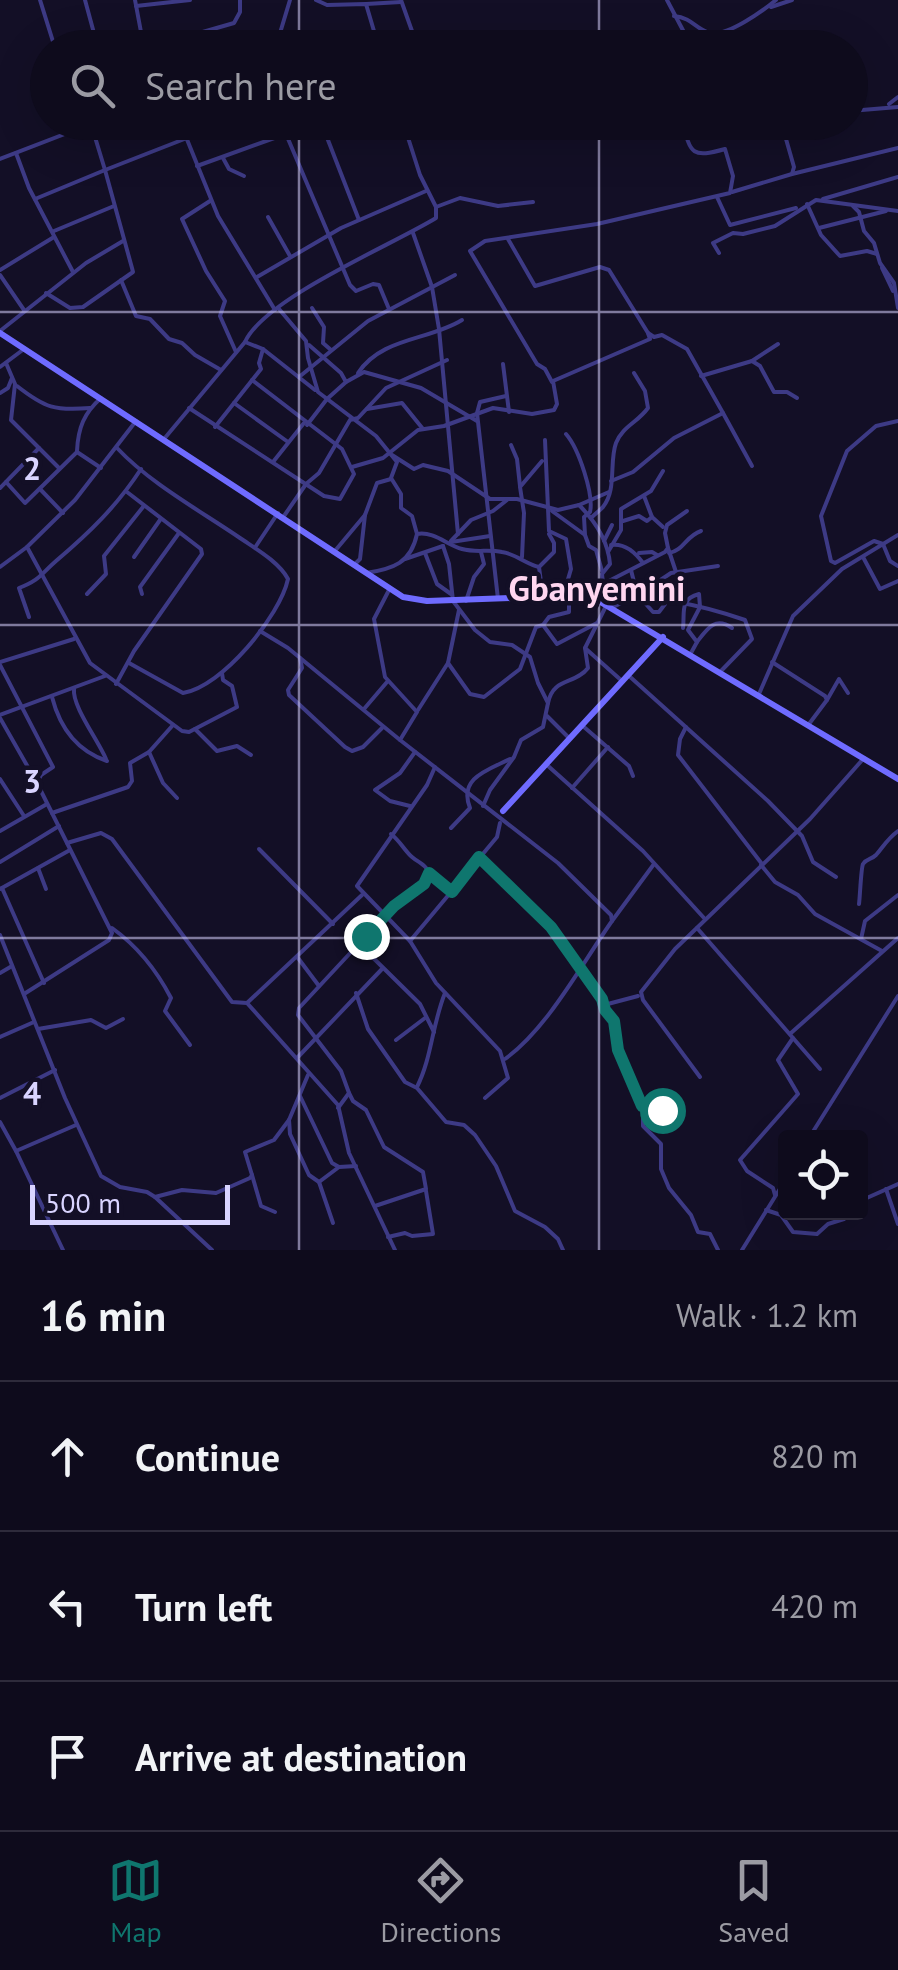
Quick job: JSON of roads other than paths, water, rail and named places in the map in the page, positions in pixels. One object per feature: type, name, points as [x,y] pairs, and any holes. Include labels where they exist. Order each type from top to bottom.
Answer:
[{"type":"main road","points":[[0,332],[389,590],[418,601],[569,596],[608,605],[898,778]]},
{"type":"main road","points":[[503,811],[663,637]]},
{"type":"street","points":[[40,0],[49,30]]},
{"type":"street","points":[[85,0],[93,30]]},
{"type":"street","points":[[142,30],[136,3],[190,0]]},
{"type":"street","points":[[209,30],[234,23],[240,0]]},
{"type":"street","points":[[281,30],[290,0]]},
{"type":"street","points":[[316,0],[327,5],[401,1],[412,30]]},
{"type":"street","points":[[667,0],[682,30]]},
{"type":"street","points":[[724,30],[738,26],[776,0]]},
{"type":"street","points":[[767,8],[787,1]]},
{"type":"street","points":[[366,4],[374,30]]},
{"type":"street","points":[[674,16],[687,17],[709,30]]},
{"type":"street","points":[[868,108],[897,103]]},
{"type":"street","points":[[0,159],[46,140]]},
{"type":"street","points":[[46,292],[70,308],[83,307],[133,272],[98,140]]},
{"type":"street","points":[[34,199],[179,140]]},
{"type":"street","points":[[187,140],[210,201],[276,309],[346,382]]},
{"type":"street","points":[[197,166],[270,140]]},
{"type":"street","points":[[288,140],[341,269],[356,291],[380,285],[389,309]]},
{"type":"street","points":[[327,140],[358,220]]},
{"type":"street","points":[[164,440],[246,342],[250,332],[276,309],[436,218],[436,207],[409,140]]},
{"type":"street","points":[[688,140],[696,153],[704,156],[725,149],[733,176],[730,193]]},
{"type":"street","points":[[786,140],[792,174]]},
{"type":"street","points":[[352,467],[365,466],[391,454],[424,429],[493,408],[532,414],[554,410],[557,404],[546,369],[538,364],[470,250],[485,241],[597,224],[898,148]]},
{"type":"street","points":[[16,153],[34,199],[74,272]]},
{"type":"street","points":[[223,158],[230,169],[244,176]]},
{"type":"street","points":[[716,197],[733,226],[898,176]]},
{"type":"street","points":[[257,277],[358,220],[427,190]]},
{"type":"street","points":[[436,207],[460,198],[493,205],[533,202]]},
{"type":"street","points":[[818,200],[886,211]]},
{"type":"street","points":[[210,201],[182,219],[206,271],[225,300],[220,316],[236,352]]},
{"type":"street","points":[[805,205],[840,256],[878,254]]},
{"type":"street","points":[[720,253],[714,241],[733,233],[776,226],[805,205]]},
{"type":"street","points":[[24,310],[0,272],[53,234],[114,206]]},
{"type":"street","points":[[853,206],[896,294],[898,308]]},
{"type":"street","points":[[818,228],[898,211]]},
{"type":"street","points":[[268,217],[291,257]]},
{"type":"street","points":[[413,233],[432,287],[445,361],[458,534]]},
{"type":"street","points":[[507,237],[535,286],[600,267],[609,270],[650,336]]},
{"type":"street","points":[[0,332],[46,292],[123,242]]},
{"type":"street","points":[[299,376],[389,309],[455,274]]},
{"type":"street","points":[[121,280],[136,316],[150,319],[169,339],[182,343],[222,370]]},
{"type":"street","points":[[312,308],[324,327],[324,343],[331,350]]},
{"type":"street","points":[[358,374],[381,351],[462,320]]},
{"type":"street","points":[[552,382],[650,336],[662,336],[684,346],[752,466]]},
{"type":"street","points":[[306,341],[318,392]]},
{"type":"street","points":[[246,342],[263,349],[354,419],[397,462],[391,479]]},
{"type":"street","points":[[701,376],[752,361],[778,344]]},
{"type":"street","points":[[24,349],[3,365],[14,381],[41,404],[54,409],[90,408]]},
{"type":"street","points":[[215,427],[261,369],[263,349]]},
{"type":"street","points":[[254,548],[306,484],[320,473],[350,420],[367,409],[386,388],[445,361]]},
{"type":"street","points":[[752,361],[760,366],[774,392],[786,392],[797,398]]},
{"type":"street","points":[[504,364],[509,412]]},
{"type":"street","points":[[272,463],[328,399],[364,372],[421,388],[478,422]]},
{"type":"street","points":[[452,828],[470,808],[482,805],[521,740],[540,730],[552,689],[563,680],[582,675],[588,668],[584,648],[608,605],[596,550],[589,546],[585,535],[584,517],[603,507],[624,426],[640,418],[648,404],[634,373]]},
{"type":"street","points":[[189,408],[324,496],[340,498],[354,474],[342,448],[252,380]]},
{"type":"street","points":[[0,393],[14,381]]},
{"type":"street","points":[[14,381],[11,420],[59,468]]},
{"type":"street","points":[[498,599],[477,413],[480,402],[506,396]]},
{"type":"street","points":[[6,482],[25,502],[40,489],[77,452],[81,424],[101,398]]},
{"type":"street","points":[[234,403],[288,442]]},
{"type":"street","points":[[367,409],[402,403],[424,429]]},
{"type":"street","points":[[611,481],[633,472],[674,438],[723,413]]},
{"type":"street","points":[[0,567],[63,513],[136,420]]},
{"type":"street","points":[[898,421],[876,426],[847,451],[821,516],[831,561],[874,541],[883,544],[890,560],[898,566]]},
{"type":"street","points":[[566,434],[575,446],[592,500],[590,516]]},
{"type":"street","points":[[539,567],[554,552],[549,534],[545,440]]},
{"type":"street","points":[[511,445],[517,459],[522,501],[522,557]]},
{"type":"street","points":[[116,446],[142,470],[254,548],[288,579],[260,632],[222,674],[204,687],[184,694],[128,663]]},
{"type":"street","points":[[0,488],[39,447]]},
{"type":"street","points":[[77,452],[101,468]]},
{"type":"street","points":[[391,454],[414,468],[433,466],[487,497],[563,510],[609,492]]},
{"type":"street","points":[[520,486],[544,459]]},
{"type":"street","points":[[29,617],[18,590],[82,540],[142,470]]},
{"type":"street","points":[[608,552],[621,530],[621,509],[651,491],[663,472]]},
{"type":"street","points":[[334,552],[365,515],[377,483],[391,479]]},
{"type":"street","points":[[391,479],[401,494],[401,508],[412,516],[417,534],[406,559]]},
{"type":"street","points":[[40,489],[63,513]]},
{"type":"street","points":[[116,684],[202,554],[201,549],[127,492]]},
{"type":"street","points":[[631,570],[636,594],[653,612],[659,612],[680,584],[665,530],[652,517],[644,496]]},
{"type":"street","points":[[365,573],[390,569],[443,546],[472,520],[508,500]]},
{"type":"street","points":[[579,506],[590,516],[608,552],[610,564],[602,574]]},
{"type":"street","points":[[87,594],[106,574],[104,556],[143,507]]},
{"type":"street","points":[[547,507],[585,535]]},
{"type":"street","points":[[665,530],[676,517],[687,512]]},
{"type":"street","points":[[354,566],[360,559],[365,515]]},
{"type":"street","points":[[622,521],[640,516],[646,521],[652,517]]},
{"type":"street","points":[[134,557],[160,520]]},
{"type":"street","points":[[604,541],[612,525]]},
{"type":"street","points":[[417,534],[424,532],[458,548],[522,557],[539,567]]},
{"type":"street","points":[[604,584],[657,555],[680,549],[689,535],[700,532]]},
{"type":"street","points":[[142,594],[140,587],[179,533]]},
{"type":"street","points":[[546,597],[566,586],[571,569],[566,539],[557,533],[549,534]]},
{"type":"street","points":[[450,542],[492,536]]},
{"type":"street","points":[[760,694],[791,618],[842,569],[898,536]]},
{"type":"street","points":[[611,545],[618,544],[636,553],[643,563]]},
{"type":"street","points":[[443,546],[452,597]]},
{"type":"street","points":[[26,547],[90,663],[186,733],[237,707],[232,686],[223,680],[222,674]]},
{"type":"street","points":[[466,601],[468,590],[484,564],[481,552]]},
{"type":"street","points":[[425,553],[437,584],[452,597],[475,630],[490,642],[512,645],[534,662],[538,683],[548,703]]},
{"type":"street","points":[[636,553],[657,555]]},
{"type":"street","points":[[862,557],[880,589],[898,582]]},
{"type":"street","points":[[628,600],[664,576],[718,566]]},
{"type":"street","points":[[539,567],[546,597]]},
{"type":"street","points":[[654,585],[660,584],[669,600]]},
{"type":"street","points":[[389,590],[374,619],[387,682],[417,712]]},
{"type":"street","points":[[683,628],[684,604],[699,594],[700,607],[688,630],[698,642]]},
{"type":"street","points":[[448,662],[470,694],[484,697],[518,672],[536,627],[548,617],[569,612],[569,596]]},
{"type":"street","points":[[608,605],[628,600],[669,600],[744,620],[753,636],[721,671]]},
{"type":"street","points":[[400,740],[448,662],[460,610]]},
{"type":"street","points":[[694,622],[723,623],[732,628]]},
{"type":"street","points":[[543,625],[558,644],[598,623]]},
{"type":"street","points":[[691,654],[712,624]]},
{"type":"street","points":[[260,632],[300,658],[569,872],[610,912],[612,921]]},
{"type":"street","points":[[38,783],[41,774],[53,767],[0,663],[74,639]]},
{"type":"street","points":[[584,648],[686,727],[798,831],[813,862],[836,877]]},
{"type":"street","points":[[300,658],[302,668],[288,690],[290,695],[345,746],[358,750],[384,726]]},
{"type":"street","points":[[772,662],[827,700]]},
{"type":"street","points":[[105,676],[73,692],[0,717],[112,928],[129,940],[164,984],[170,998],[165,1011],[190,1045]]},
{"type":"street","points":[[809,724],[839,679],[848,693]]},
{"type":"street","points":[[363,709],[387,682]]},
{"type":"street","points":[[50,698],[78,748],[106,761],[73,692]]},
{"type":"street","points":[[546,716],[570,738]]},
{"type":"street","points":[[52,813],[128,788],[132,782],[130,764],[149,752],[173,724]]},
{"type":"street","points":[[581,724],[628,766],[633,776]]},
{"type":"street","points":[[686,727],[678,754],[775,882],[798,895],[814,914],[882,951]]},
{"type":"street","points":[[195,730],[217,750],[238,746],[251,754]]},
{"type":"street","points":[[572,788],[608,747]]},
{"type":"street","points":[[149,752],[164,784],[177,798]]},
{"type":"street","points":[[410,806],[390,801],[376,790],[400,773],[415,752]]},
{"type":"street","points":[[470,808],[465,793],[471,780],[514,757]]},
{"type":"street","points":[[604,1005],[640,996],[665,960],[704,918],[798,831],[864,758]]},
{"type":"street","points":[[545,764],[654,864],[704,918]]},
{"type":"street","points":[[435,768],[357,882],[362,894],[410,941],[444,993],[505,1060],[508,1078],[485,1098]]},
{"type":"street","points":[[0,780],[24,816]]},
{"type":"street","points":[[0,831],[47,804]]},
{"type":"street","points":[[410,941],[497,836],[503,811]]},
{"type":"street","points":[[0,862],[59,826]]},
{"type":"street","points":[[859,904],[864,885],[861,868],[898,832]]},
{"type":"street","points":[[67,843],[106,834],[232,1002],[240,1005],[297,958],[362,894]]},
{"type":"street","points":[[391,834],[452,892]]},
{"type":"street","points":[[259,849],[333,924]]},
{"type":"street","points":[[44,982],[1,889],[70,850]]},
{"type":"street","points":[[479,857],[551,927],[614,1021],[618,1050],[642,1106],[645,1130],[661,1144],[664,1153],[660,1165],[670,1188],[691,1215],[698,1232],[710,1234],[718,1250]]},
{"type":"street","points":[[505,1060],[526,1040],[581,969],[654,864]]},
{"type":"street","points":[[38,868],[46,889]]},
{"type":"street","points":[[388,1238],[405,1233],[433,1234],[420,1167],[384,1147],[366,1110],[353,1101],[341,1071],[297,1011],[385,917],[424,884],[429,873]]},
{"type":"street","points":[[861,940],[865,922],[898,895]]},
{"type":"street","points":[[24,994],[109,940],[112,928]]},
{"type":"street","points":[[697,928],[820,1069]]},
{"type":"street","points":[[0,935],[100,1176],[120,1187],[155,1197],[212,1250]]},
{"type":"street","points":[[776,1195],[774,1188],[747,1171],[740,1160],[798,1094],[778,1064],[779,1056],[792,1035],[898,938]]},
{"type":"street","points":[[360,944],[420,1004],[434,1032]]},
{"type":"street","points":[[297,958],[320,986]]},
{"type":"street","points":[[0,973],[12,966]]},
{"type":"street","points":[[296,1058],[382,969]]},
{"type":"street","points":[[356,993],[368,1029],[405,1082],[417,1088],[438,1116],[456,1126],[464,1125],[475,1135],[496,1166],[515,1210],[545,1226],[563,1250]]},
{"type":"street","points":[[417,1088],[432,1054],[444,993]]},
{"type":"street","points":[[640,996],[700,1076]]},
{"type":"street","points":[[813,1130],[898,996]]},
{"type":"street","points":[[247,1002],[338,1108],[348,1153],[395,1249]]},
{"type":"street","points":[[396,1040],[425,1018]]},
{"type":"street","points":[[38,1029],[90,1020],[106,1028],[123,1019]]},
{"type":"street","points":[[0,1037],[34,1022]]},
{"type":"street","points":[[0,1098],[54,1070]]},
{"type":"street","points":[[275,1212],[261,1206],[246,1152],[270,1144],[290,1120],[307,1071]]},
{"type":"street","points":[[338,1108],[348,1093]]},
{"type":"street","points":[[300,1096],[332,1163],[339,1167],[356,1166]]},
{"type":"street","points":[[642,1106],[659,1108],[670,1126]]},
{"type":"street","points":[[290,1120],[290,1134],[309,1176],[319,1182],[333,1223]]},
{"type":"street","points":[[0,1122],[3,1135],[16,1152],[63,1250]]},
{"type":"street","points":[[16,1152],[76,1125]]},
{"type":"street","points":[[319,1182],[339,1167]]},
{"type":"street","points":[[155,1197],[182,1190],[216,1194],[252,1175]]},
{"type":"street","points":[[868,1198],[898,1184]]},
{"type":"street","points":[[375,1206],[426,1189]]},
{"type":"street","points":[[886,1190],[898,1224]]},
{"type":"street","points":[[742,1250],[778,1192]]},
{"type":"street","points":[[766,1210],[778,1214]]},
{"type":"street","points":[[784,1220],[794,1232],[810,1234],[842,1220]]},
{"type":"district","name":"Gbanyemini","points":[[597,589]]}]
